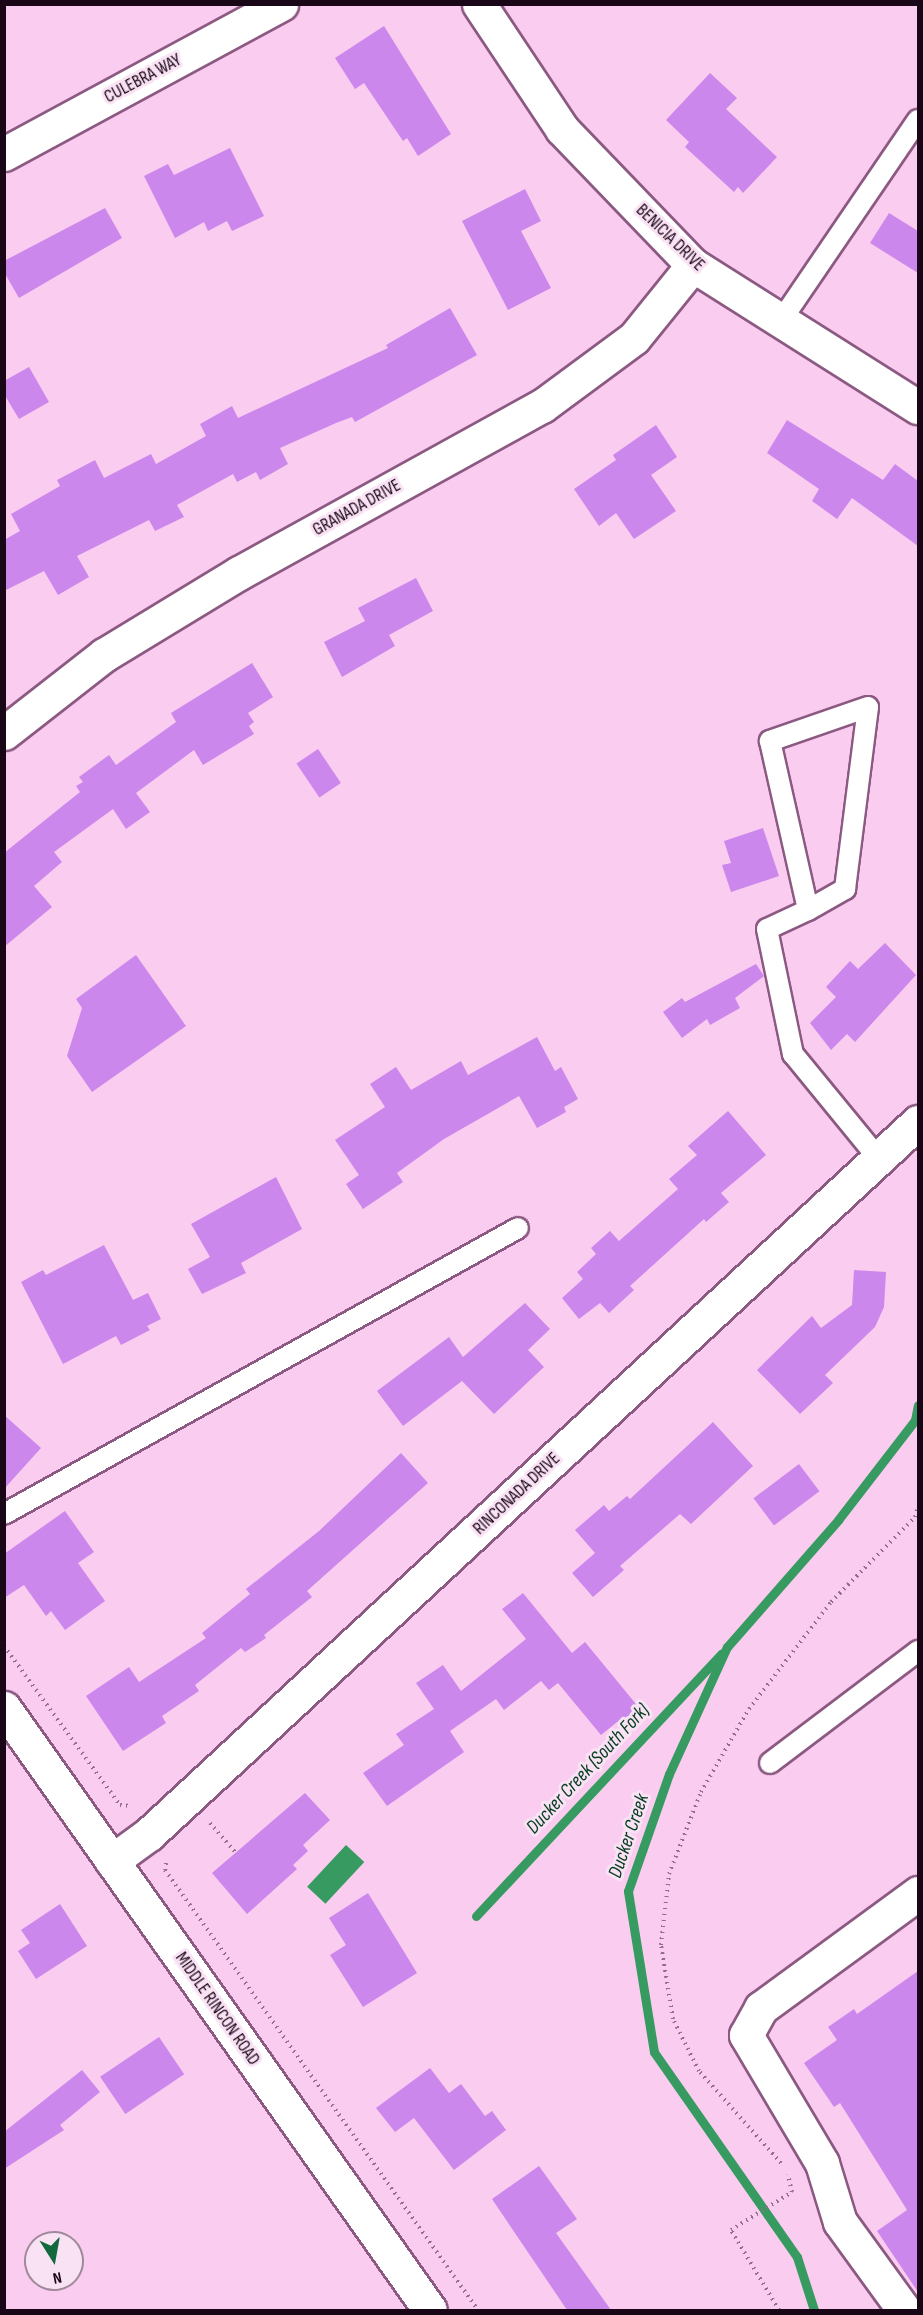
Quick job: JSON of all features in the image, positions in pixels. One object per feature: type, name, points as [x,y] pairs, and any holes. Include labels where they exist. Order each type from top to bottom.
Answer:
[{"type":"street","name":"CULEBRA WAY","points":[[4,154],[281,4]]},
{"type":"street","name":"BENICIA DRIVE","points":[[479,4],[562,129],[693,265],[782,319],[918,407]]},
{"type":"street","name":"GRANADA DRIVE","points":[[4,733],[104,655],[239,573],[542,406],[634,338],[693,265]]},
{"type":"street","name":"RINCONADA DRIVE","points":[[112,1861],[158,1826],[918,1122]]},
{"type":"street","name":"MIDDLE RINCON ROAD","points":[[4,1708],[430,2310]]},
{"type":"street","points":[[904,2310],[840,2222],[822,2163],[746,2035],[761,2008],[918,1893]]},
{"type":"lane","points":[[782,319],[918,120]]},
{"type":"lane","points":[[808,910],[770,741],[868,707],[845,889],[808,910],[767,929],[793,1054],[878,1158]]},
{"type":"lane","points":[[4,1514],[518,1228]]},
{"type":"lane","points":[[770,1763],[918,1651]]},
{"type":"path","points":[[4,1646],[120,1805],[131,1806]]},
{"type":"path","points":[[208,1820],[236,1853]]},
{"type":"path","points":[[167,1861],[165,1870],[478,2310]]},
{"type":"path","points":[[699,2071],[787,2169],[792,2192],[731,2230],[778,2310]]},
{"type":"shaded area","points":[[346,1845],[364,1862],[325,1904],[307,1887]]},
{"type":"building","points":[[384,26],[451,134],[418,156],[407,138],[403,141],[364,83],[355,89],[335,58]]},
{"type":"building","points":[[710,73],[737,98],[726,109],[777,157],[743,193],[738,187],[734,192],[685,147],[689,142],[666,120]]},
{"type":"building","points":[[230,148],[264,216],[232,231],[227,221],[208,231],[204,222],[175,238],[144,176],[168,164],[174,175]]},
{"type":"building","points":[[525,189],[541,221],[521,231],[551,288],[508,310],[462,221]]},
{"type":"building","points":[[105,208],[122,238],[19,298],[4,272],[4,261]]},
{"type":"building","points":[[889,213],[918,231],[918,273],[870,243]]},
{"type":"building","points":[[450,308],[477,355],[355,422],[352,417],[280,448],[288,464],[260,480],[256,472],[237,482],[233,474],[177,505],[184,517],[155,531],[149,520],[77,556],[89,577],[58,595],[44,571],[4,591],[4,540],[20,531],[11,514],[60,486],[57,480],[95,460],[104,478],[151,454],[156,464],[206,436],[200,424],[232,406],[238,418],[388,348],[386,345]]},
{"type":"building","points":[[29,367],[49,402],[19,419],[4,394],[4,381]]},
{"type":"building","points":[[787,420],[883,480],[895,464],[918,481],[918,546],[852,498],[837,519],[812,501],[819,489],[767,453]]},
{"type":"building","points":[[656,425],[677,457],[651,475],[676,511],[634,539],[616,513],[599,526],[574,489],[616,460],[613,455]]},
{"type":"building","points":[[416,578],[433,611],[389,635],[395,646],[342,677],[324,642],[365,621],[358,608]]},
{"type":"building","points":[[252,663],[273,697],[248,713],[254,722],[249,726],[254,734],[203,765],[194,750],[136,793],[150,812],[126,829],[113,809],[54,852],[62,862],[34,886],[52,907],[4,947],[4,853],[80,792],[76,786],[83,782],[79,777],[109,755],[116,765],[176,722],[171,713]]},
{"type":"building","points":[[318,749],[341,783],[319,798],[296,764]]},
{"type":"building","points":[[763,828],[779,876],[731,892],[722,865],[731,863],[724,841]]},
{"type":"building","points":[[885,943],[916,975],[855,1042],[847,1034],[831,1050],[810,1023],[836,997],[826,987],[850,961],[858,969]]},
{"type":"building","points":[[136,955],[186,1026],[92,1092],[67,1056],[82,1008],[76,999]]},
{"type":"building","points":[[756,964],[764,976],[735,998],[740,1008],[710,1025],[707,1019],[682,1038],[663,1012],[682,998],[685,1002]]},
{"type":"building","points":[[537,1037],[555,1071],[561,1067],[578,1099],[564,1107],[566,1112],[537,1128],[519,1096],[444,1139],[397,1173],[403,1182],[363,1209],[346,1184],[359,1175],[335,1140],[385,1107],[370,1084],[396,1067],[411,1090],[461,1061],[468,1075]]},
{"type":"building","points":[[728,1111],[766,1155],[721,1193],[729,1202],[706,1222],[704,1219],[630,1286],[634,1290],[609,1313],[600,1303],[579,1319],[562,1298],[583,1279],[577,1272],[596,1254],[591,1248],[610,1231],[619,1241],[678,1189],[669,1179],[697,1155],[688,1146]]},
{"type":"building","points":[[276,1177],[302,1229],[241,1263],[246,1273],[202,1294],[188,1269],[210,1257],[191,1224]]},
{"type":"building","points":[[104,1245],[133,1300],[148,1293],[161,1319],[147,1326],[150,1330],[121,1345],[116,1336],[63,1364],[21,1282],[43,1270],[46,1275]]},
{"type":"building","points":[[854,1270],[886,1272],[884,1307],[875,1327],[825,1375],[833,1383],[800,1414],[757,1370],[812,1316],[821,1328],[852,1305]]},
{"type":"building","points":[[525,1303],[550,1329],[528,1350],[544,1367],[494,1414],[462,1381],[403,1426],[377,1391],[449,1337],[463,1357]]},
{"type":"building","points":[[4,1415],[41,1448],[4,1489]]},
{"type":"building","points":[[713,1422],[753,1466],[691,1524],[680,1514],[620,1566],[624,1570],[593,1597],[572,1573],[595,1553],[575,1530],[604,1505],[609,1511],[627,1496],[630,1499]]},
{"type":"building","points":[[401,1453],[428,1483],[307,1591],[312,1597],[264,1635],[266,1638],[245,1652],[241,1648],[195,1685],[199,1691],[162,1716],[166,1723],[123,1751],[86,1696],[129,1667],[139,1682],[206,1638],[202,1633],[250,1594],[246,1589],[319,1531]]},
{"type":"building","points":[[799,1464],[819,1491],[774,1525],[753,1498]]},
{"type":"building","points":[[65,1511],[94,1552],[78,1563],[105,1601],[65,1630],[51,1611],[46,1616],[24,1585],[4,1598],[4,1554]]},
{"type":"building","points":[[523,1593],[572,1653],[585,1642],[645,1715],[625,1731],[617,1722],[601,1735],[558,1683],[549,1690],[541,1681],[504,1710],[496,1699],[450,1731],[464,1752],[387,1806],[363,1773],[404,1745],[396,1734],[434,1709],[416,1683],[443,1665],[461,1691],[526,1639],[502,1609]]},
{"type":"building","points":[[305,1793],[330,1820],[303,1845],[308,1851],[293,1865],[297,1869],[247,1914],[212,1873]]},
{"type":"building","points":[[368,1893],[417,1973],[363,2007],[330,1955],[346,1945],[329,1918]]},
{"type":"building","points":[[60,1904],[87,1946],[36,1979],[18,1951],[30,1943],[21,1930]]},
{"type":"building","points":[[918,1971],[918,2292],[877,2231],[907,2210],[840,2103],[834,2107],[804,2063],[837,2040],[828,2027],[854,2009],[857,2014]]},
{"type":"building","points":[[159,2037],[184,2074],[125,2114],[100,2077]]},
{"type":"building","points":[[430,2068],[449,2093],[461,2084],[485,2116],[492,2111],[506,2130],[454,2170],[414,2118],[395,2132],[376,2108]]},
{"type":"building","points":[[82,2070],[100,2092],[60,2125],[64,2130],[4,2169],[4,2132]]},
{"type":"building","points":[[539,2166],[577,2219],[556,2233],[611,2310],[567,2310],[492,2199]]},
{"type":"waterway","name":"Ducker Creek","points":[[814,2310],[797,2257],[654,2052],[628,1891],[669,1774],[727,1647],[838,1520],[915,1420],[918,1405]]},
{"type":"waterway","name":"Ducker Creek (South Fork)","points":[[476,1916],[722,1653]]}]
